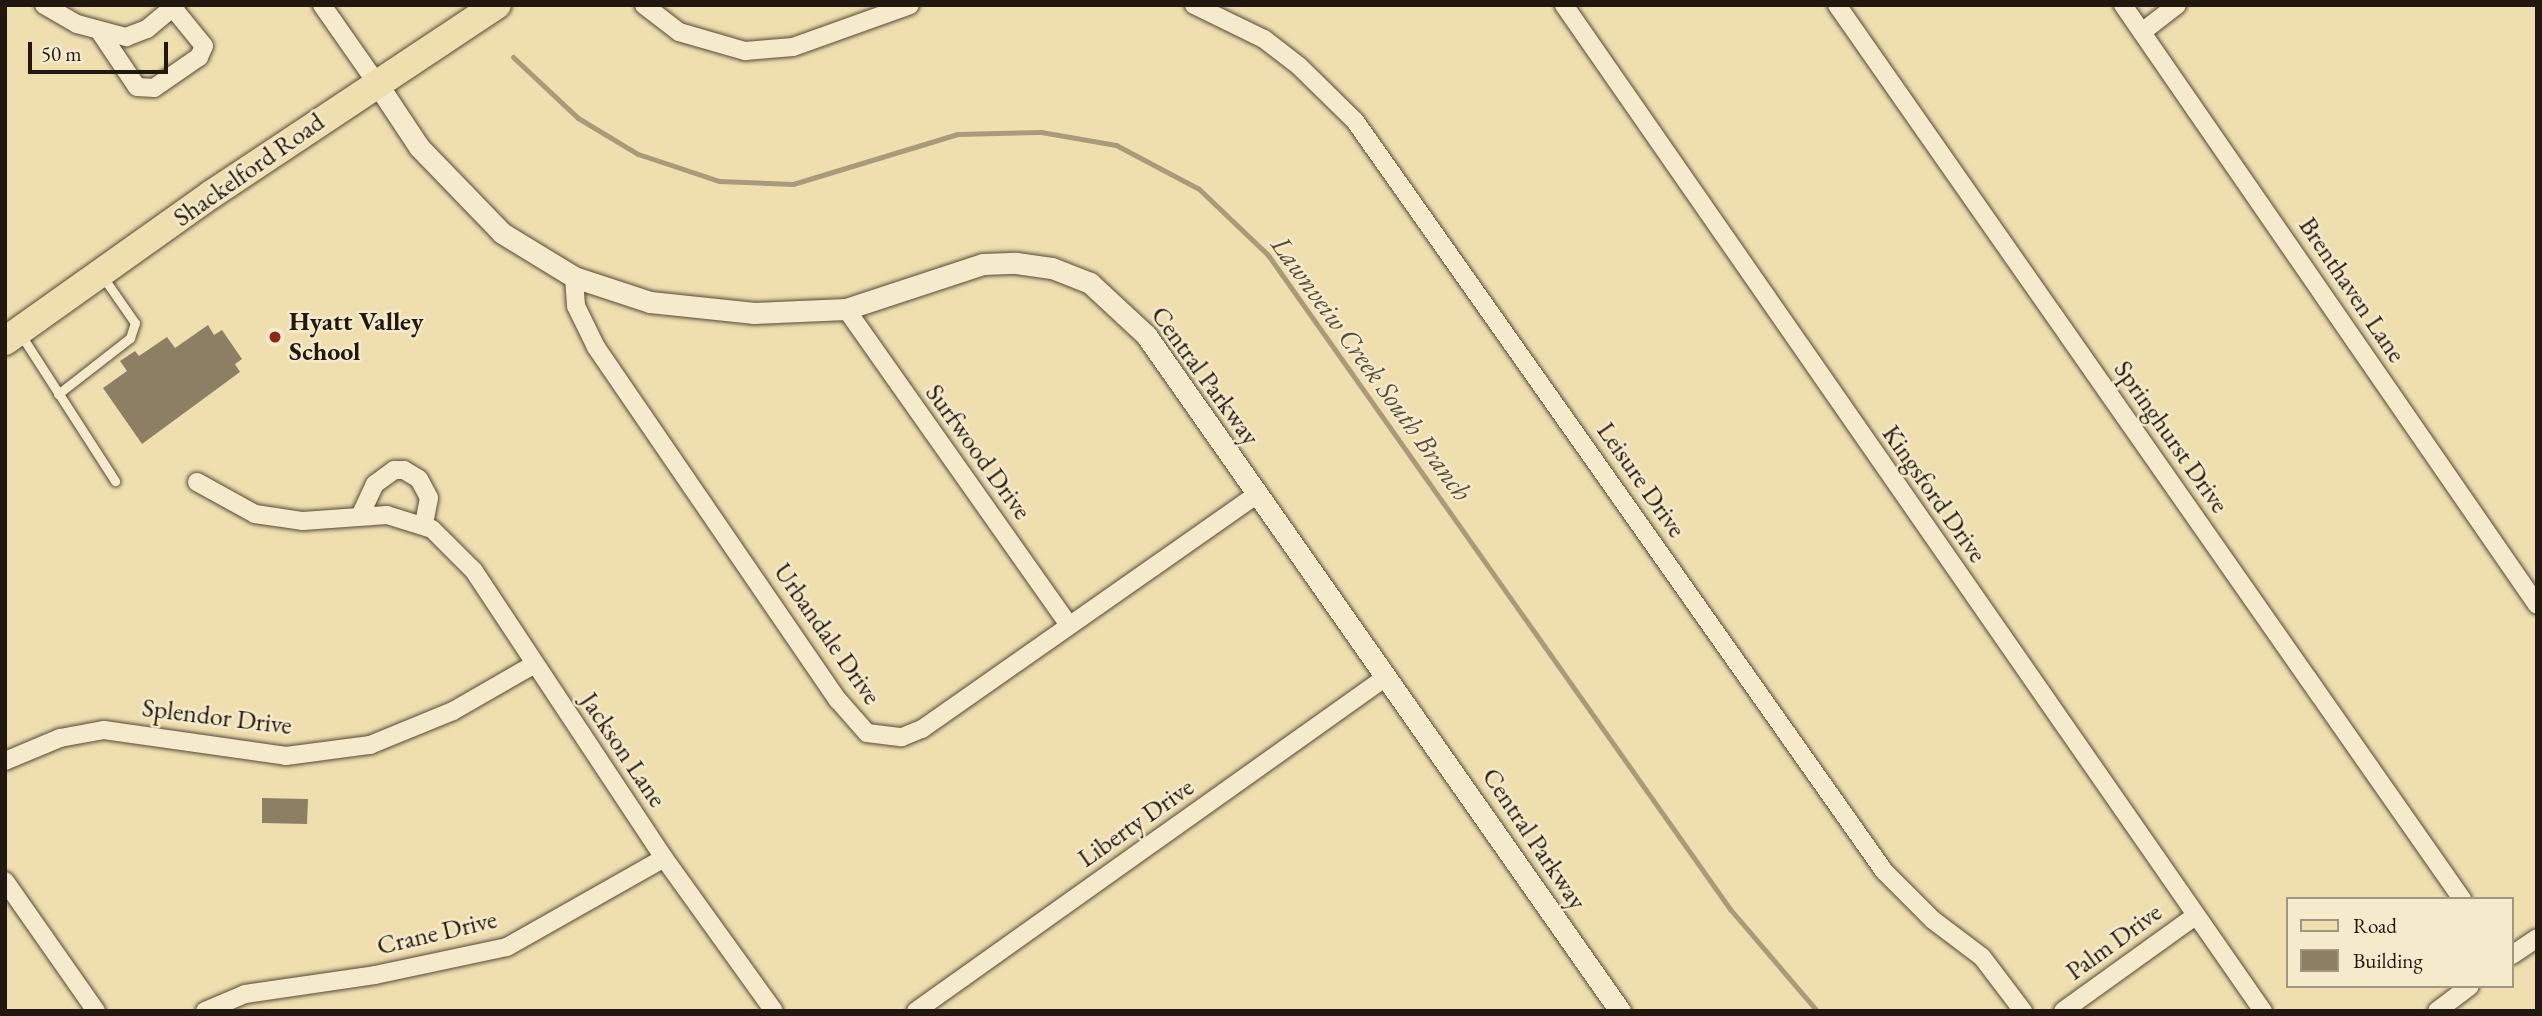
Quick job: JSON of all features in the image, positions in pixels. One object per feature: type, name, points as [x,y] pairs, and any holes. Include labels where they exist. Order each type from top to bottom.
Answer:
[{"type":"main road","name":"Shackelford Road","points":[[12,336],[376,82],[497,5]]},
{"type":"street","points":[[44,5],[100,32],[126,37],[146,29],[175,7],[204,46],[199,57],[154,88],[137,87],[100,32]]},
{"type":"street","name":"Central Parkway","points":[[322,5],[419,148],[472,206],[502,233],[574,277],[650,302],[694,309],[754,313],[846,309],[983,264],[1052,268],[1090,283],[1146,335],[1620,1011]]},
{"type":"street","points":[[644,5],[679,32],[745,51],[793,47],[910,5]]},
{"type":"street","name":"Leisure Drive","points":[[1194,5],[1264,39],[1299,66],[1355,121],[1884,871],[1933,920],[1982,957],[2023,1011]]},
{"type":"street","name":"Kingsford Drive","points":[[1565,5],[2263,1011]]},
{"type":"street","name":"Springhurst Drive","points":[[1837,5],[2461,897]]},
{"type":"street","name":"Brenthaven Lane","points":[[2123,5],[2537,605]]},
{"type":"street","points":[[2141,32],[2177,5]]},
{"type":"street","name":"Urbandale Drive","points":[[574,277],[576,306],[596,347],[838,701],[867,733],[902,737],[922,729],[1256,495]]},
{"type":"street","name":"Surfwood Drive","points":[[846,309],[1069,625]]},
{"type":"street","points":[[360,516],[376,484],[394,470],[404,470],[418,479],[429,498],[424,524]]},
{"type":"street","name":"Jackson Lane","points":[[197,482],[255,514],[303,521],[387,515],[424,524],[474,571],[533,665],[664,858],[774,1011]]},
{"type":"street","name":"Splendor Drive","points":[[5,761],[60,738],[104,730],[286,756],[370,746],[453,711],[533,665]]},
{"type":"street","name":"Liberty Drive","points":[[916,1011],[1386,677]]},
{"type":"street","name":"Crane Drive","points":[[205,1011],[245,994],[375,975],[507,947],[664,858]]},
{"type":"street","points":[[5,881],[96,1011]]},
{"type":"street","name":"Palm Drive","points":[[2063,1011],[2195,916]]},
{"type":"street","points":[[2514,954],[2537,937]]},
{"type":"street","points":[[2437,1011],[2467,988]]},
{"type":"lane","points":[[58,394],[130,338],[135,323],[101,273]]},
{"type":"lane","points":[[12,336],[58,394],[115,481]]},
{"type":"building","points":[[208,325],[214,335],[222,330],[242,359],[235,364],[240,372],[142,444],[103,388],[127,371],[120,361],[135,351],[139,356],[167,337],[175,348]]},
{"type":"building","points":[[262,798],[308,799],[307,824],[262,823]]},
{"type":"waterway","name":"Lawnveiw Creek South Branch","points":[[513,57],[578,118],[638,154],[719,181],[793,184],[958,134],[1041,132],[1116,145],[1199,189],[1268,255],[1730,909],[1817,1011]]},
{"type":"place","name":"Hyatt Valley School","points":[[275,337]]}]
